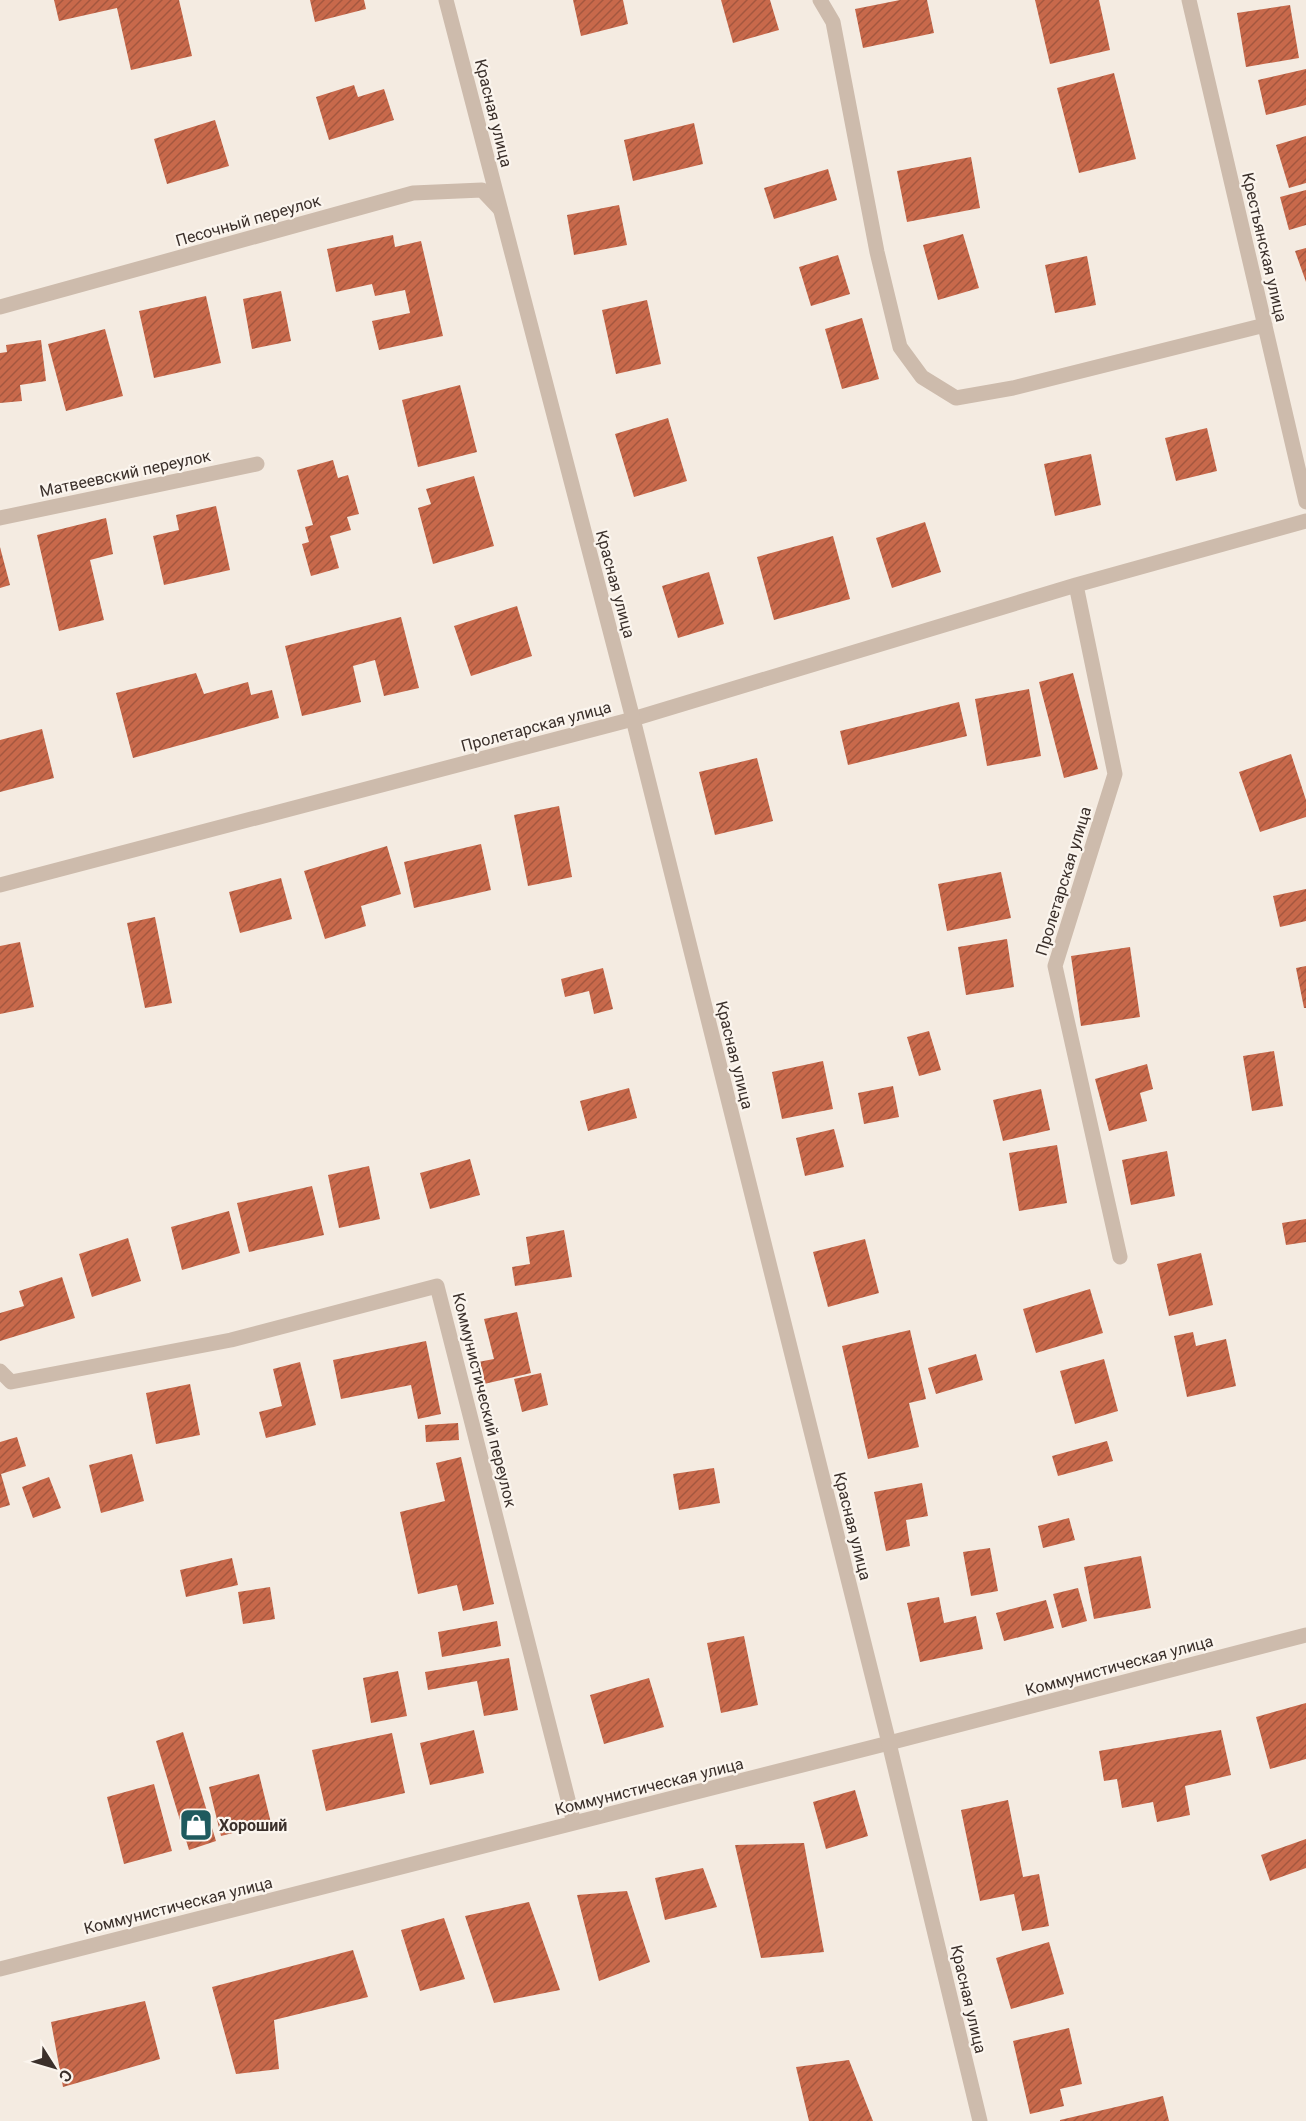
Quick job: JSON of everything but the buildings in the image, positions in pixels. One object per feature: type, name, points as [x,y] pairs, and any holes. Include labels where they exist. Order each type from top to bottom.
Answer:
[{"type":"street","name":"Красная улица","points":[[446,0],[633,719],[889,1743],[980,2121]]},
{"type":"street","points":[[820,0],[833,21],[878,252],[900,347],[922,376],[956,398],[1013,388],[1265,325]]},
{"type":"street","name":"Крестьянская улица","points":[[1189,0],[1306,502]]},
{"type":"street","name":"Песочный переулок","points":[[0,308],[413,193],[482,190],[500,209]]},
{"type":"street","name":"Матвеевский переулок","points":[[0,518],[257,464]]},
{"type":"street","name":"Пролетарская улица","points":[[0,885],[633,719],[1076,585],[1306,521]]},
{"type":"street","name":"Пролетарская улица","points":[[1076,585],[1115,774],[1055,966],[1120,1257]]},
{"type":"street","name":"Коммунистический переулок","points":[[0,1371],[11,1382],[231,1340],[438,1286],[574,1823]]},
{"type":"street","name":"Коммунистическая улица","points":[[0,1969],[1306,1635]]},
{"type":"place","name":"Хороший","points":[[196,1825]]}]
